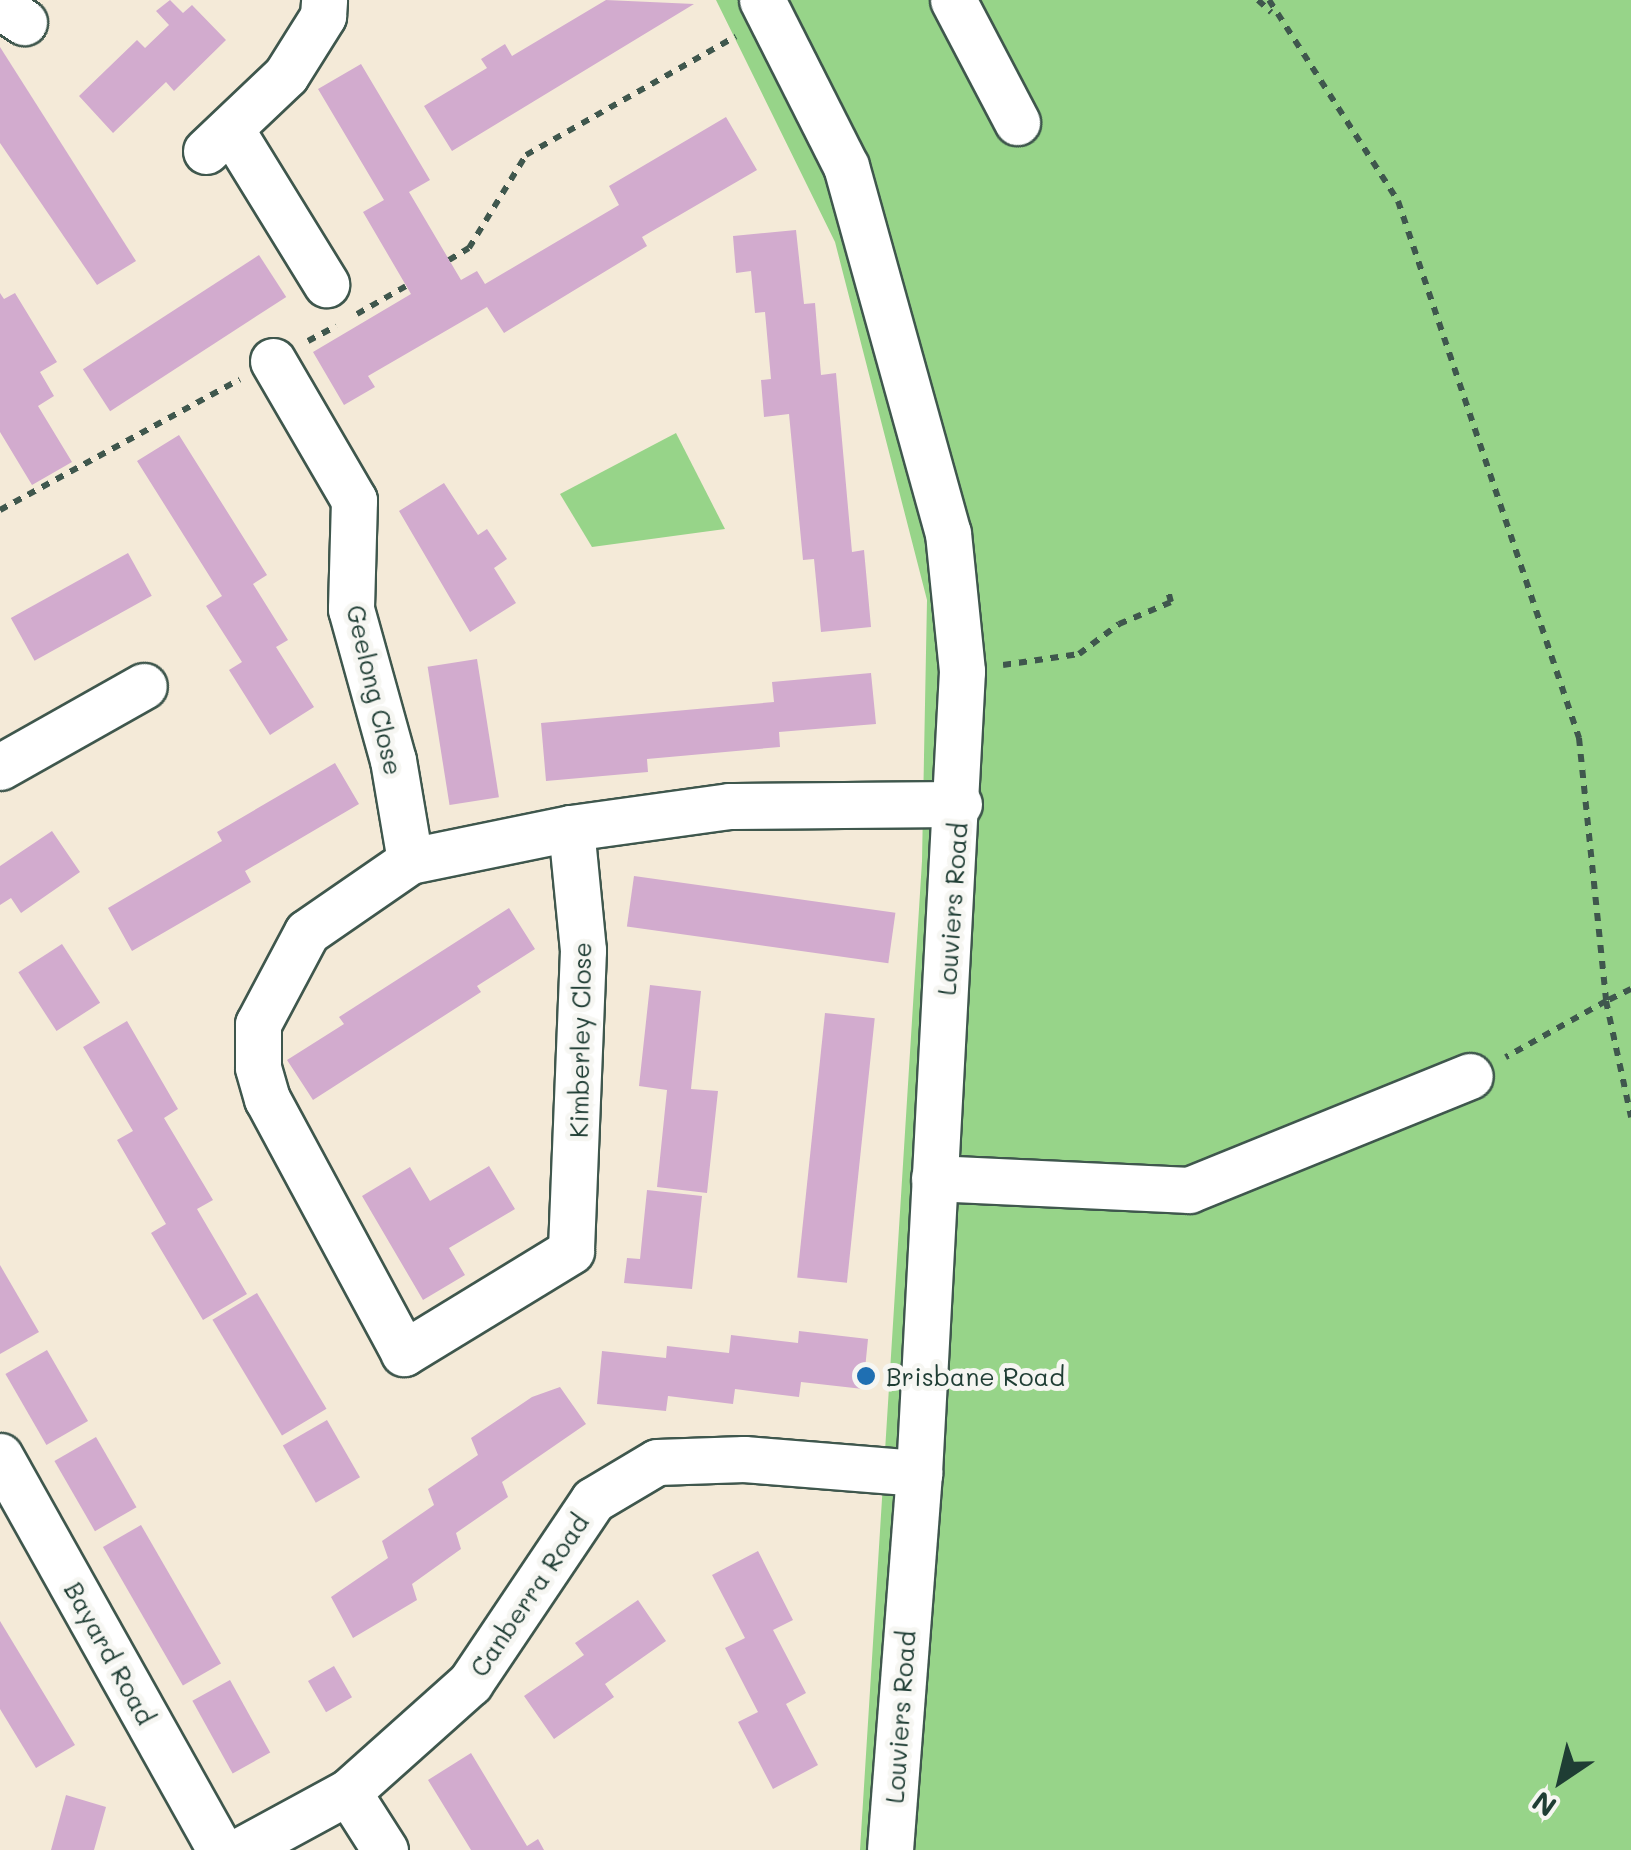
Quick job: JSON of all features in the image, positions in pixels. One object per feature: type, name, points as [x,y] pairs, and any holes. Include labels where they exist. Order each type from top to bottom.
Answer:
[{"type":"street","points":[[324,0],[323,16],[286,75],[219,141],[326,284]]},
{"type":"street","points":[[953,0],[1016,122]]},
{"type":"street","name":"Louviers Road","points":[[768,6],[846,166],[948,533],[962,671],[959,804],[918,1472],[890,1850]]},
{"type":"street","name":"Geelong Close","points":[[273,361],[354,500],[351,609],[393,760],[410,861]]},
{"type":"street","points":[[0,767],[144,686]]},
{"type":"street","points":[[410,861],[571,828],[729,806],[959,804]]},
{"type":"street","name":"Kimberley Close","points":[[410,861],[307,932],[258,1024],[258,1067],[267,1098],[404,1353],[571,1252],[583,950],[571,828]]},
{"type":"street","points":[[934,1178],[1189,1190],[1470,1076]]},
{"type":"street","name":"Bayard Road","points":[[0,1456],[220,1850]]},
{"type":"street","name":"Canberra Road","points":[[242,1850],[348,1792],[470,1683],[593,1500],[658,1462],[744,1458],[918,1472]]},
{"type":"street","points":[[348,1792],[385,1850]]},
{"type":"path","points":[[1258,0],[1272,12],[1398,201],[1580,738],[1606,1002],[1631,1117]]},
{"type":"path","points":[[1269,0],[1272,12]]},
{"type":"path","points":[[449,260],[469,248],[526,155],[768,6]]},
{"type":"path","points":[[0,510],[406,286]]},
{"type":"path","points":[[962,671],[1079,654],[1119,624],[1171,602],[1168,591]]},
{"type":"path","points":[[1470,1076],[1631,989]]},
{"type":"green space","points":[[716,0],[1631,0],[1631,1850],[860,1850],[922,861],[927,600],[835,242]]},
{"type":"green space","points":[[676,433],[725,529],[592,547],[560,494]]},
{"type":"building","points":[[170,0],[183,13],[192,5],[226,40],[174,91],[166,82],[113,133],[79,96],[137,40],[145,48],[169,25],[156,11]]},
{"type":"building","points":[[606,0],[694,4],[452,151],[424,106],[487,68],[481,59],[505,44],[512,56]]},
{"type":"building","points":[[0,47],[136,261],[97,285],[0,143]]},
{"type":"building","points":[[361,64],[430,180],[409,192],[461,280],[477,271],[485,284],[619,205],[609,186],[726,117],[757,170],[642,237],[647,246],[504,333],[487,307],[368,376],[375,387],[344,405],[313,352],[411,294],[363,212],[384,200],[318,89]]},
{"type":"building","points":[[796,230],[804,304],[815,303],[821,375],[836,373],[852,552],[864,550],[871,627],[821,632],[814,559],[803,560],[789,414],[764,417],[761,380],[771,379],[765,312],[755,313],[751,271],[736,273],[733,236]]},
{"type":"building","points":[[259,255],[286,297],[110,411],[83,369]]},
{"type":"building","points":[[0,293],[4,299],[15,293],[57,362],[40,372],[54,396],[38,406],[72,462],[32,485],[0,432]]},
{"type":"building","points":[[179,435],[267,575],[253,584],[288,640],[276,647],[314,707],[270,735],[229,670],[242,662],[206,606],[222,596],[137,461]]},
{"type":"building","points":[[444,483],[478,535],[487,529],[507,559],[494,568],[516,603],[470,632],[399,511]]},
{"type":"building","points":[[128,553],[152,596],[35,661],[11,618]]},
{"type":"building","points":[[477,659],[499,797],[450,805],[428,667]]},
{"type":"building","points":[[871,673],[876,724],[779,732],[780,747],[647,759],[648,772],[546,781],[541,723],[774,702],[772,682]]},
{"type":"building","points":[[335,763],[359,804],[245,871],[251,882],[132,951],[108,908],[222,841],[217,832]]},
{"type":"building","points":[[52,831],[80,872],[21,913],[11,898],[0,905],[0,866]]},
{"type":"building","points":[[634,876],[895,913],[888,963],[627,927]]},
{"type":"building","points":[[509,908],[535,949],[477,986],[481,992],[313,1100],[287,1060],[344,1024],[339,1017]]},
{"type":"building","points":[[62,944],[100,1003],[57,1031],[18,972]]},
{"type":"building","points":[[650,985],[701,991],[691,1089],[718,1091],[707,1193],[657,1187],[667,1090],[639,1086]]},
{"type":"building","points":[[825,1013],[875,1018],[847,1283],[797,1278]]},
{"type":"building","points":[[127,1021],[178,1109],[164,1118],[213,1200],[197,1209],[247,1294],[203,1320],[151,1233],[166,1224],[117,1140],[133,1131],[83,1047]]},
{"type":"building","points":[[489,1166],[515,1209],[449,1248],[465,1275],[423,1300],[362,1196],[410,1167],[430,1201]]},
{"type":"building","points":[[647,1190],[702,1196],[692,1289],[624,1283],[627,1258],[640,1259]]},
{"type":"building","points":[[0,1265],[39,1332],[0,1354]]},
{"type":"building","points":[[257,1293],[327,1409],[282,1435],[212,1320]]},
{"type":"building","points":[[799,1331],[868,1339],[863,1389],[801,1382],[799,1397],[735,1389],[733,1404],[668,1396],[666,1411],[597,1404],[602,1351],[666,1358],[667,1346],[729,1353],[731,1335],[798,1343]]},
{"type":"building","points":[[47,1350],[88,1421],[46,1445],[5,1374]]},
{"type":"building","points":[[560,1387],[586,1424],[502,1482],[508,1497],[456,1533],[461,1549],[412,1584],[417,1600],[353,1638],[331,1597],[388,1558],[382,1541],[434,1505],[428,1489],[478,1455],[471,1438],[532,1397]]},
{"type":"building","points":[[327,1420],[360,1477],[316,1503],[283,1446]]},
{"type":"building","points":[[96,1437],[136,1507],[95,1531],[54,1461]]},
{"type":"building","points":[[141,1525],[221,1664],[183,1686],[103,1547]]},
{"type":"building","points":[[758,1551],[793,1620],[773,1630],[806,1693],[786,1704],[818,1765],[773,1789],[738,1722],[758,1712],[725,1648],[745,1638],[712,1575]]},
{"type":"building","points":[[638,1600],[666,1641],[605,1684],[614,1697],[554,1739],[524,1696],[584,1655],[575,1643]]},
{"type":"building","points":[[0,1621],[75,1745],[36,1768],[0,1709]]},
{"type":"building","points":[[334,1666],[352,1697],[326,1712],[308,1681]]},
{"type":"building","points":[[230,1680],[270,1753],[233,1773],[192,1701]]},
{"type":"building","points":[[471,1753],[527,1846],[538,1839],[544,1850],[471,1850],[428,1780]]},
{"type":"building","points":[[66,1795],[106,1807],[94,1850],[51,1850]]},
{"type":"place","name":"Brisbane Road","points":[[866,1376]]}]
